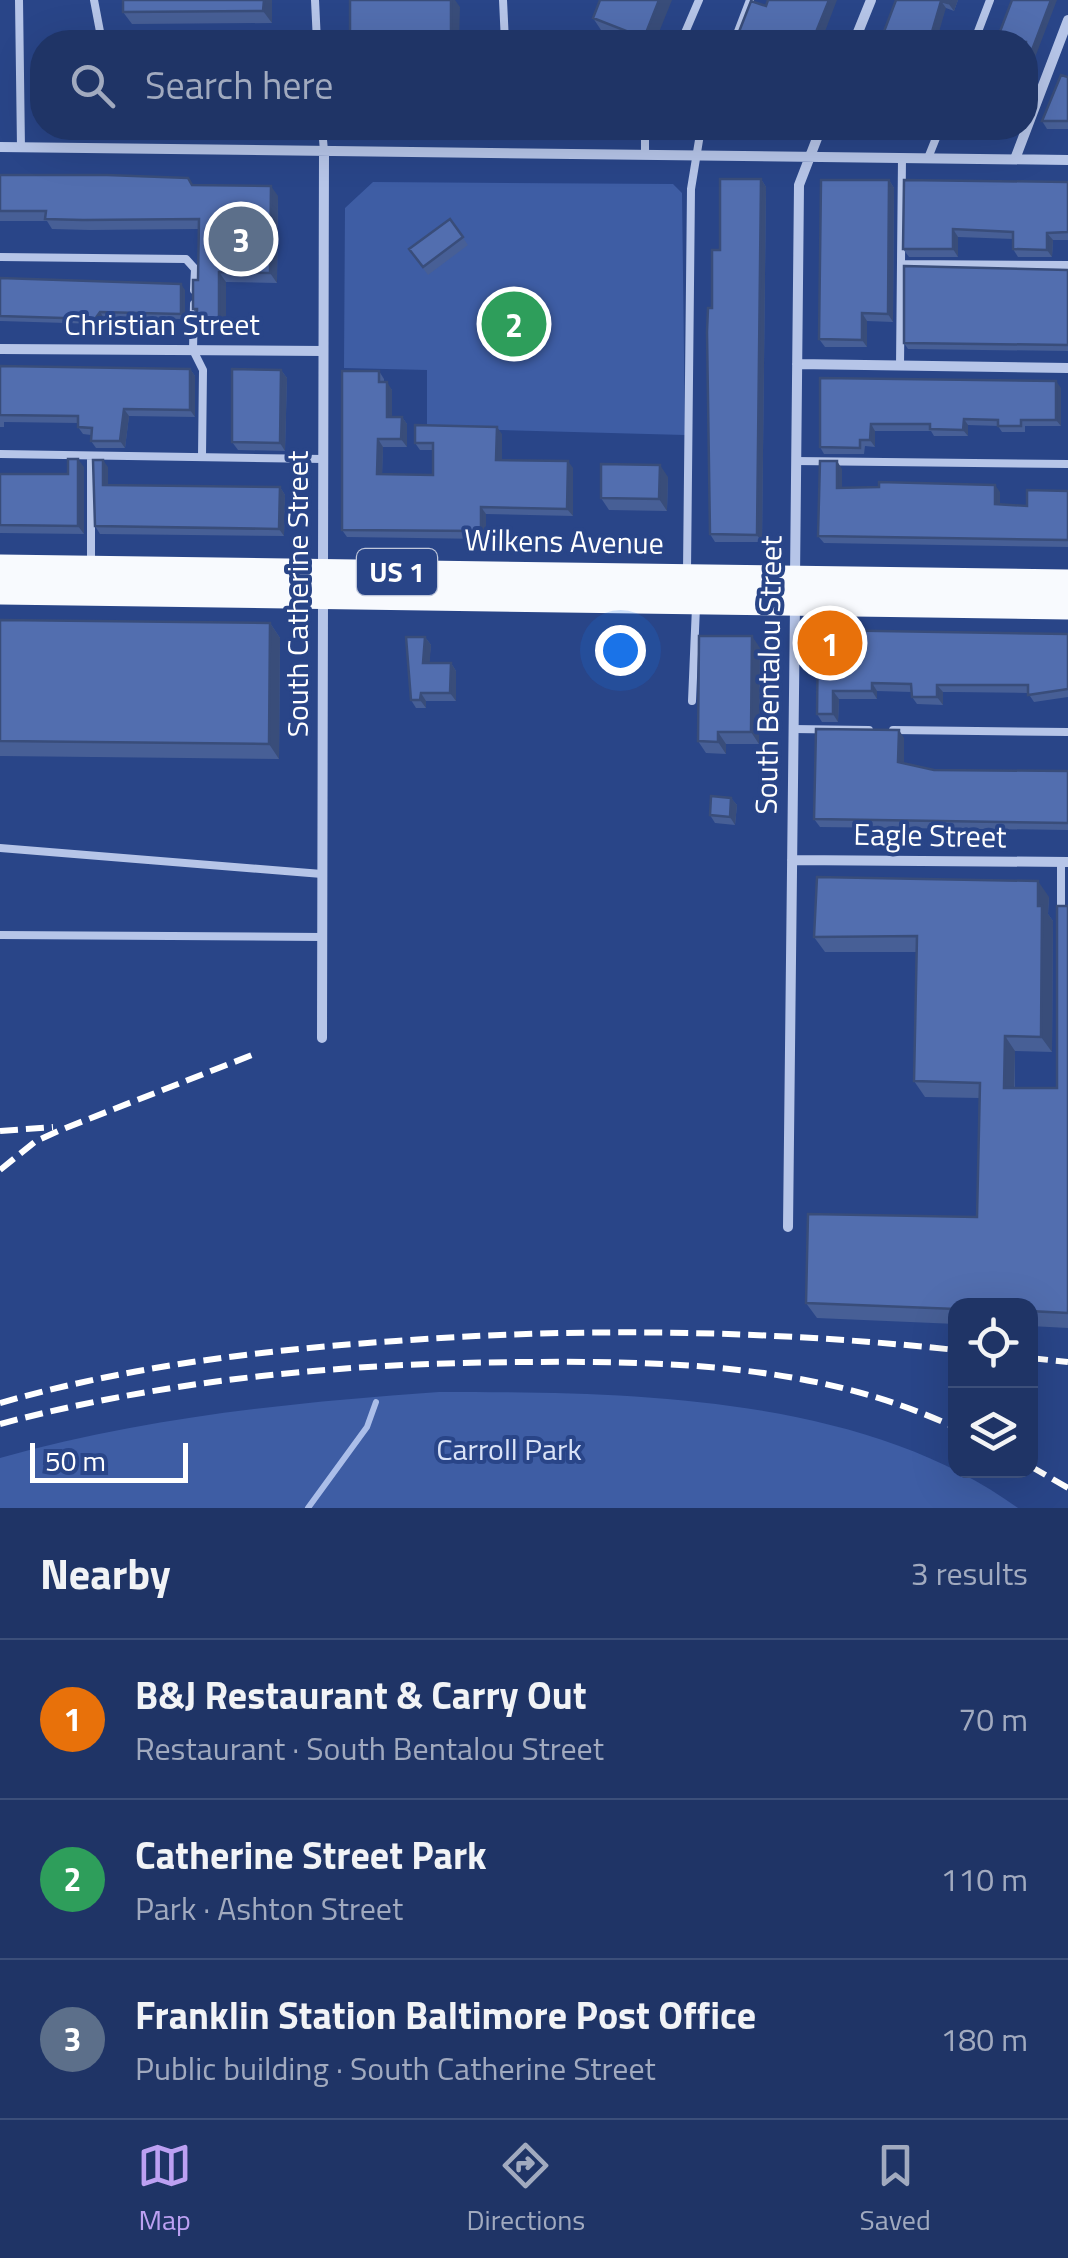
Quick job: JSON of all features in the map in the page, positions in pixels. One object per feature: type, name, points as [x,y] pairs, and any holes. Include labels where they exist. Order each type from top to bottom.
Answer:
[{"type":"main road","name":"Wilkens Avenue","points":[[0,567],[92,568],[696,602],[1068,607]]},
{"type":"main road","name":"Wilkens Avenue","points":[[0,592],[686,576],[1068,582]]},
{"type":"street","points":[[859,30],[871,0]]},
{"type":"street","points":[[1038,97],[1068,20]]},
{"type":"street","name":"South Bentalou Street","points":[[788,1227],[799,185],[816,140]]},
{"type":"street","points":[[1014,159],[1021,140]]},
{"type":"street","points":[[0,147],[1068,160]]},
{"type":"street","name":"South Catherine Street","points":[[322,1038],[324,151]]},
{"type":"street","name":"Christian Street","points":[[0,349],[323,351]]},
{"type":"street","points":[[797,364],[1068,368]]},
{"type":"street","name":"Eagle Street","points":[[792,860],[1065,862]]},
{"type":"lane","points":[[20,0],[20,148]]},
{"type":"lane","points":[[94,0],[100,30]]},
{"type":"lane","points":[[314,0],[316,30]]},
{"type":"lane","points":[[503,0],[505,30]]},
{"type":"lane","points":[[686,30],[698,0]]},
{"type":"lane","points":[[739,30],[750,0]]},
{"type":"lane","points":[[979,30],[990,0]]},
{"type":"lane","points":[[323,140],[324,151]]},
{"type":"lane","points":[[645,140],[646,155]]},
{"type":"lane","points":[[686,576],[699,140]]},
{"type":"lane","points":[[928,158],[935,140]]},
{"type":"lane","points":[[900,366],[902,158]]},
{"type":"lane","points":[[0,257],[186,259],[195,270],[193,350],[203,370],[202,456]]},
{"type":"lane","points":[[901,264],[1068,265]]},
{"type":"lane","points":[[0,454],[323,458]]},
{"type":"lane","points":[[91,456],[92,568]]},
{"type":"lane","points":[[796,461],[1068,464]]},
{"type":"lane","points":[[692,701],[696,602]]},
{"type":"lane","points":[[794,728],[1068,732]]},
{"type":"lane","points":[[0,848],[322,874]]},
{"type":"lane","points":[[1061,920],[1065,862]]},
{"type":"lane","points":[[0,936],[322,937]]},
{"type":"green space","points":[[373,182],[673,184],[682,193],[685,435],[427,428],[427,370],[344,368],[345,208]]},
{"type":"green space","name":"Carroll Park","points":[[439,1392],[586,1394],[740,1407],[815,1421],[888,1442],[948,1467],[948,1478],[969,1478],[1018,1508],[0,1508],[0,1458],[163,1422],[327,1401]]},
{"type":"building","points":[[123,0],[264,0],[263,11],[123,12]]},
{"type":"building","points":[[350,0],[451,0],[451,30],[350,30]]},
{"type":"building","points":[[600,0],[659,0],[647,30],[624,30],[593,18]]},
{"type":"building","points":[[768,0],[829,0],[817,30],[740,30],[751,1],[766,6]]},
{"type":"building","points":[[896,0],[950,0],[941,1],[933,30],[885,30]]},
{"type":"building","points":[[1012,0],[1051,0],[1038,34],[1038,30],[1001,30]]},
{"type":"building","points":[[1061,75],[1068,77],[1068,121],[1042,121]]},
{"type":"building","points":[[0,175],[188,178],[192,185],[271,186],[270,273],[219,272],[219,322],[197,322],[193,280],[198,280],[199,219],[45,219],[46,211],[0,211]]},
{"type":"building","points":[[720,179],[761,179],[757,535],[710,534],[707,332],[708,308],[712,308],[712,250],[720,250]]},
{"type":"building","points":[[821,180],[889,180],[888,314],[862,313],[862,340],[819,339]]},
{"type":"building","points":[[904,180],[1068,182],[1068,232],[1047,233],[1047,250],[1013,249],[1013,232],[953,229],[953,249],[903,249]]},
{"type":"building","points":[[450,219],[463,237],[423,267],[409,249]]},
{"type":"building","points":[[904,266],[1068,270],[1068,345],[904,343]]},
{"type":"building","points":[[0,278],[181,284],[181,314],[100,312],[95,319],[0,316]]},
{"type":"building","points":[[0,366],[190,369],[190,410],[124,409],[120,441],[91,441],[92,428],[78,427],[78,416],[0,415]]},
{"type":"building","points":[[232,369],[281,370],[280,443],[232,442]]},
{"type":"building","points":[[342,371],[379,371],[379,382],[387,382],[387,417],[402,417],[401,439],[378,439],[377,474],[433,475],[433,443],[415,443],[415,425],[497,427],[496,460],[568,461],[567,509],[481,507],[481,531],[342,530]]},
{"type":"building","points":[[820,378],[1056,381],[1056,420],[1021,420],[1021,426],[998,426],[998,420],[964,419],[963,430],[930,429],[930,424],[871,424],[870,440],[860,440],[860,448],[820,447]]},
{"type":"building","points":[[68,459],[78,459],[78,526],[0,525],[0,474],[68,474]]},
{"type":"building","points":[[93,460],[103,460],[103,485],[280,487],[279,529],[95,526]]},
{"type":"building","points":[[820,461],[837,461],[837,488],[879,487],[879,482],[995,485],[995,504],[1027,506],[1027,490],[1068,491],[1068,540],[818,536]]},
{"type":"building","points":[[601,464],[660,465],[659,499],[601,498]]},
{"type":"building","points":[[0,620],[270,623],[269,744],[0,741]]},
{"type":"building","points":[[818,630],[1068,634],[1068,689],[1028,695],[1028,685],[937,685],[937,697],[912,697],[911,684],[872,683],[872,691],[833,691],[833,714],[817,714]]},
{"type":"building","points":[[699,636],[752,636],[751,732],[718,732],[718,742],[698,741]]},
{"type":"building","points":[[406,637],[425,637],[423,663],[451,663],[450,693],[421,693],[420,700],[411,700]]},
{"type":"building","points":[[816,729],[899,730],[898,762],[934,770],[1068,771],[1068,823],[814,819]]},
{"type":"building","points":[[711,796],[731,798],[730,817],[710,815]]},
{"type":"building","points":[[817,877],[1038,881],[1038,906],[1042,906],[1041,1037],[1005,1036],[1004,1088],[1057,1088],[1057,906],[1068,906],[1068,1313],[1038,1311],[1038,1298],[948,1298],[948,1309],[806,1303],[808,1214],[977,1217],[980,1083],[914,1081],[917,936],[814,937]]},
{"type":"waterway","points":[[308,1508],[367,1427],[376,1402]]},
{"type":"railway","points":[[0,1170],[36,1141],[252,1055]]},
{"type":"railway","points":[[0,1131],[53,1127]]},
{"type":"railway","points":[[0,1403],[97,1379],[196,1361],[296,1349],[466,1337],[676,1333],[816,1338],[948,1349]]},
{"type":"railway","points":[[1038,1359],[1068,1362]]},
{"type":"railway","points":[[0,1424],[130,1395],[261,1376],[458,1363],[580,1362],[690,1366],[799,1379],[905,1407],[948,1425]]},
{"type":"railway","points":[[1038,1471],[1068,1488]]},
{"type":"place","name":"Franklin Station Baltimore Post Office","points":[[241,239]]},
{"type":"place","name":"Catherine Street Park","points":[[514,324]]},
{"type":"place","name":"B&J Restaurant & Carry Out","points":[[830,643]]}]
